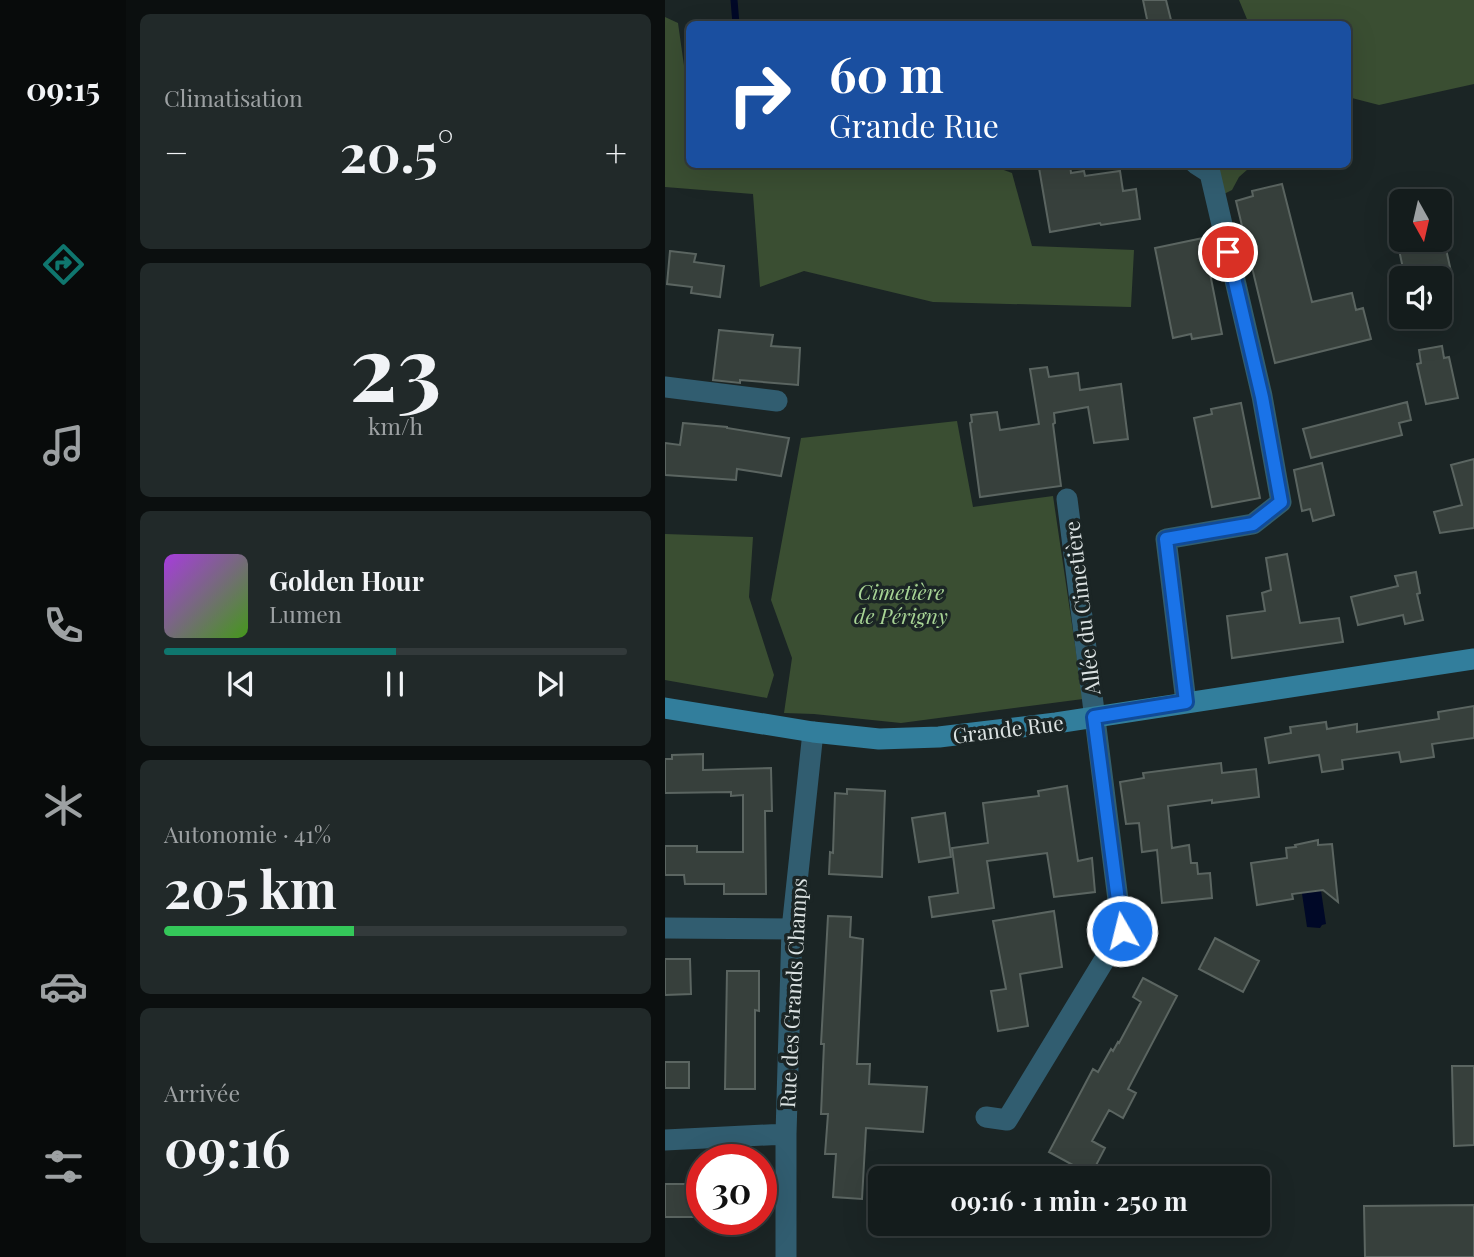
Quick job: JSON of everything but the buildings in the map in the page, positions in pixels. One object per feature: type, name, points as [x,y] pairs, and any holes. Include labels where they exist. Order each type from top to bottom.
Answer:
[{"type":"street","points":[[1186,702],[1166,539],[1253,524],[1281,502],[1262,397],[1210,173],[1202,168]]},
{"type":"street","points":[[665,387],[777,401]]},
{"type":"street","name":"Allée du Cimetière","points":[[986,1117],[1007,1120],[1122,931],[1067,499]]},
{"type":"street","name":"Grande Rue","points":[[665,708],[813,732],[879,738],[939,737],[1094,717],[1474,659]]},
{"type":"street","name":"Rue des Grands Champs","points":[[665,1140],[786,1134],[792,929],[813,732]]},
{"type":"street","points":[[665,928],[792,929]]},
{"type":"street","points":[[786,1134],[786,1257]]},
{"type":"green space","points":[[1239,0],[1474,0],[1474,84],[1379,105],[1351,98],[1351,21],[1248,21]]},
{"type":"green space","points":[[665,17],[678,23],[686,80],[686,168],[998,168],[1012,173],[1032,246],[1134,250],[1131,307],[933,302],[804,271],[760,287],[753,194],[665,187]]},
{"type":"green space","points":[[1214,168],[1250,168],[1239,177],[1232,190],[1216,198],[1210,173]]},
{"type":"green space","name":"Cimetière de Périgny","points":[[957,421],[973,507],[1053,496],[1083,699],[901,723],[784,713],[792,658],[771,600],[801,438]]},
{"type":"green space","points":[[665,534],[753,537],[749,597],[774,675],[767,698],[665,680]]},
{"type":"water","points":[[1320,884],[1326,924],[1320,928],[1307,927],[1301,887]]},
{"type":"waterway","points":[[734,0],[736,21]]},
{"type":"route","points":[[1122,931],[1094,717],[1186,702],[1166,539],[1253,524],[1281,502],[1262,397],[1228,252]]}]
